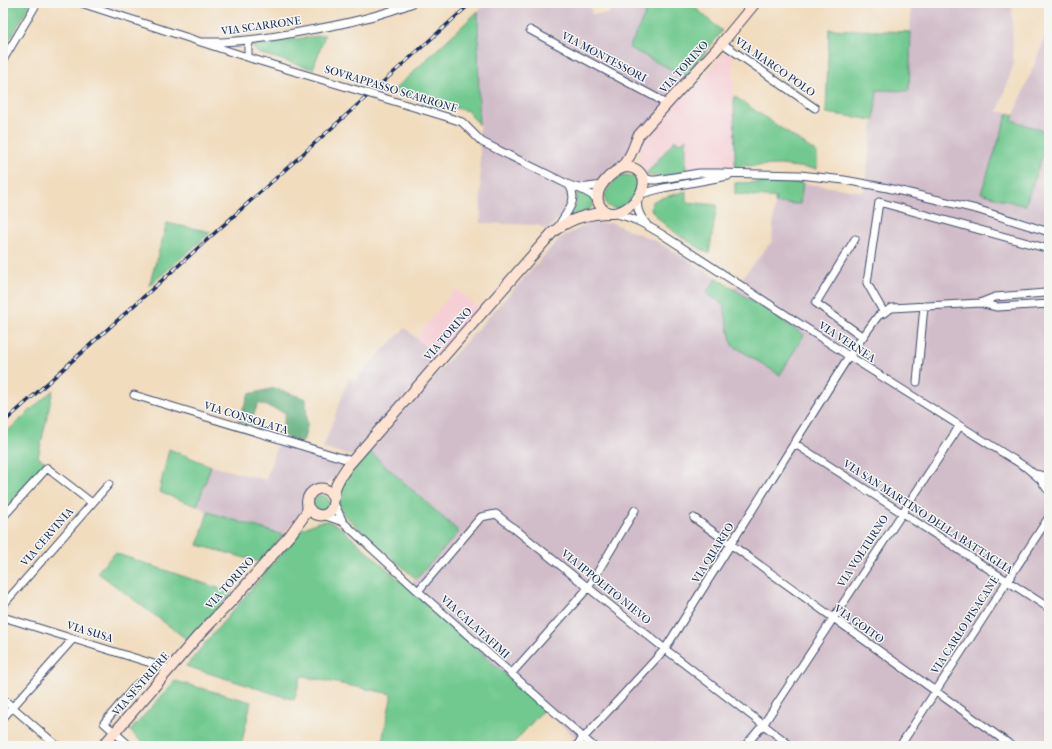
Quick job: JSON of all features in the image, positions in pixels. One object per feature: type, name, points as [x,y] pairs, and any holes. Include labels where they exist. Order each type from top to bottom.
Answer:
[{"type":"main road","name":"VIA TORINO","points":[[618,170],[627,162],[638,136],[722,43],[754,3]]},
{"type":"main road","points":[[584,216],[601,213],[613,213],[624,210],[640,196],[644,184],[635,160],[634,148]]},
{"type":"main road","points":[[584,216],[598,201],[599,190],[611,175],[618,170],[628,167],[641,174]]},
{"type":"main road","points":[[598,201],[604,210],[613,213]]},
{"type":"main road","name":"VIA TORINO","points":[[197,637],[239,593],[297,527],[306,513],[310,494],[316,489],[329,486],[339,479],[352,461],[556,230],[584,216]]},
{"type":"main road","name":"VIA TORINO","points":[[297,527],[331,510],[339,479]]},
{"type":"main road","points":[[321,489],[329,491],[334,500]]},
{"type":"main road","points":[[308,507],[311,511],[321,515]]},
{"type":"main road","name":"VIA SESTRIERE","points":[[103,746],[197,637]]},
{"type":"street","points":[[3,60],[37,3]]},
{"type":"street","name":"VIA SCARRONE","points":[[80,3],[250,58]]},
{"type":"street","name":"VIA SCARRONE","points":[[203,42],[250,41],[346,24],[413,3]]},
{"type":"street","name":"VIA MONTESSORI","points":[[530,30],[666,104]]},
{"type":"street","points":[[250,41],[248,46],[250,58]]},
{"type":"street","name":"VIA MARCO POLO","points":[[722,43],[816,108]]},
{"type":"street","name":"SOVRAPPASSO SCARRONE","points":[[250,58],[447,116],[462,122],[482,142],[569,185],[579,188]]},
{"type":"street","points":[[641,174],[651,180],[699,173],[800,175],[844,180],[976,209],[1049,232]]},
{"type":"street","points":[[649,226],[638,211],[640,196],[663,188],[736,174]]},
{"type":"street","points":[[556,230],[572,205],[573,194],[569,185]]},
{"type":"street","points":[[579,188],[603,185]]},
{"type":"street","points":[[579,188],[589,192],[598,201]]},
{"type":"street","points":[[1049,249],[879,202],[867,283],[884,313],[892,308],[924,306],[980,303],[996,307],[1049,304]]},
{"type":"street","points":[[613,213],[625,215],[649,226]]},
{"type":"street","name":"VIA VERNEA","points":[[649,226],[959,427],[1035,474]]},
{"type":"street","points":[[855,239],[816,303],[863,337]]},
{"type":"street","points":[[980,303],[995,296],[1045,293],[1049,295]]},
{"type":"street","points":[[917,382],[924,306]]},
{"type":"street","name":"VIA QUARTO","points":[[576,746],[665,649],[849,356],[878,316],[884,313]]},
{"type":"street","name":"VIA CONSOLATA","points":[[134,395],[352,461]]},
{"type":"street","name":"VIA VOLTURNO","points":[[745,746],[763,724],[959,427]]},
{"type":"street","name":"VIA SAN MARTINO DELLA BATTAGLIA","points":[[794,443],[1049,608]]},
{"type":"street","points":[[3,517],[47,468],[92,503]]},
{"type":"street","points":[[1035,474],[1049,477]]},
{"type":"street","points":[[1035,474],[1048,491]]},
{"type":"street","points":[[1048,491],[1047,484],[1049,481]]},
{"type":"street","name":"VIA CERVINIA","points":[[3,605],[109,484]]},
{"type":"street","name":"VIA CALATAFIMI","points":[[334,500],[343,522]]},
{"type":"street","points":[[511,674],[588,588],[635,510]]},
{"type":"street","name":"VIA IPPOLITO NIEVO","points":[[418,591],[481,517],[496,514],[665,649],[791,746]]},
{"type":"street","name":"VIA CALATAFIMI","points":[[321,515],[343,522],[418,591],[593,746]]},
{"type":"street","name":"VIA CARLO PISACANE","points":[[900,746],[1049,516]]},
{"type":"street","name":"VIA GOITO","points":[[694,518],[1012,746]]},
{"type":"street","name":"VIA SUSA","points":[[3,617],[170,669]]},
{"type":"street","points":[[3,718],[73,639]]},
{"type":"street","points":[[130,746],[104,723],[138,683]]},
{"type":"street","points":[[3,699],[57,746]]},
{"type":"shaded area","points":[[489,3],[591,3],[591,14],[609,14],[609,3],[650,4],[630,48],[686,77],[627,159],[592,184],[581,185],[566,181],[562,187],[570,191],[569,202],[548,231],[538,225],[481,223],[478,11]]},
{"type":"shaded area","points":[[911,3],[1012,3],[1013,66],[998,111],[1008,113],[981,193],[1025,206],[1049,137],[1049,746],[570,746],[576,738],[407,588],[459,532],[368,450],[559,239],[587,224],[612,223],[656,241],[734,288],[772,241],[775,203],[800,204],[803,183],[864,192],[877,90],[909,91]]},
{"type":"shaded area","points":[[1049,28],[1049,133],[1012,120]]},
{"type":"shaded area","points":[[726,51],[733,56],[735,166],[686,171],[686,140],[681,143],[675,141],[646,174],[639,164],[641,145],[646,133],[682,94],[686,98]]},
{"type":"shaded area","points":[[455,289],[481,309],[439,359],[416,338]]},
{"type":"shaded area","points":[[405,328],[439,359],[352,456],[323,448],[349,378],[359,380],[361,373]]},
{"type":"shaded area","points":[[278,441],[347,462],[327,484],[314,487],[303,501],[302,511],[283,535],[208,512],[197,506],[211,466],[266,480]]},
{"type":"green space","points":[[3,3],[31,3],[3,51]]},
{"type":"green space","points":[[650,4],[691,4],[722,31],[686,77],[629,48]]},
{"type":"green space","points":[[478,11],[479,125],[468,111],[392,92]]},
{"type":"green space","points":[[829,29],[911,32],[909,91],[877,90],[874,120],[826,113]]},
{"type":"green space","points":[[325,35],[313,69],[258,53],[251,45]]},
{"type":"green space","points":[[734,96],[817,153],[817,169],[780,165],[735,166]]},
{"type":"green space","points":[[1008,113],[1014,115],[1012,120],[1049,133],[1049,137],[1025,206],[981,193]]},
{"type":"green space","points":[[686,139],[686,171],[661,176],[651,176],[646,174],[675,140],[681,143]]},
{"type":"green space","points":[[624,175],[635,178],[639,189],[623,208],[609,207],[605,199],[605,195],[609,187]]},
{"type":"green space","points":[[735,183],[803,183],[800,204],[775,203],[776,198],[735,194]]},
{"type":"green space","points":[[686,191],[686,202],[717,205],[709,254],[661,222],[651,209],[652,202]]},
{"type":"green space","points":[[577,193],[587,196],[593,201],[594,204],[586,211],[569,217],[576,206]]},
{"type":"green space","points":[[167,223],[211,232],[149,286]]},
{"type":"green space","points":[[717,278],[804,335],[780,375],[732,345],[724,308],[721,303],[706,293]]},
{"type":"green space","points":[[275,388],[306,399],[307,427],[303,442],[280,435],[286,413],[258,403],[250,425],[238,421],[249,394]]},
{"type":"green space","points":[[53,390],[38,457],[47,463],[5,509],[3,509],[3,435]]},
{"type":"green space","points":[[169,449],[211,466],[197,506],[159,492]]},
{"type":"green space","points":[[368,450],[459,532],[416,579],[344,515],[341,510],[339,496],[344,482]]},
{"type":"green space","points":[[318,495],[324,495],[329,500],[327,509],[324,511],[318,511],[313,506],[313,500]]},
{"type":"green space","points":[[208,512],[283,535],[260,562],[198,545]]},
{"type":"green space","points":[[328,521],[340,527],[544,709],[511,746],[381,746],[392,694],[301,676],[294,700],[186,666],[302,529],[318,522]]},
{"type":"green space","points":[[115,553],[232,593],[189,641],[97,572]]},
{"type":"green space","points":[[175,681],[251,702],[241,746],[146,746],[130,731]]},
{"type":"railway","points":[[3,423],[471,3]]}]
